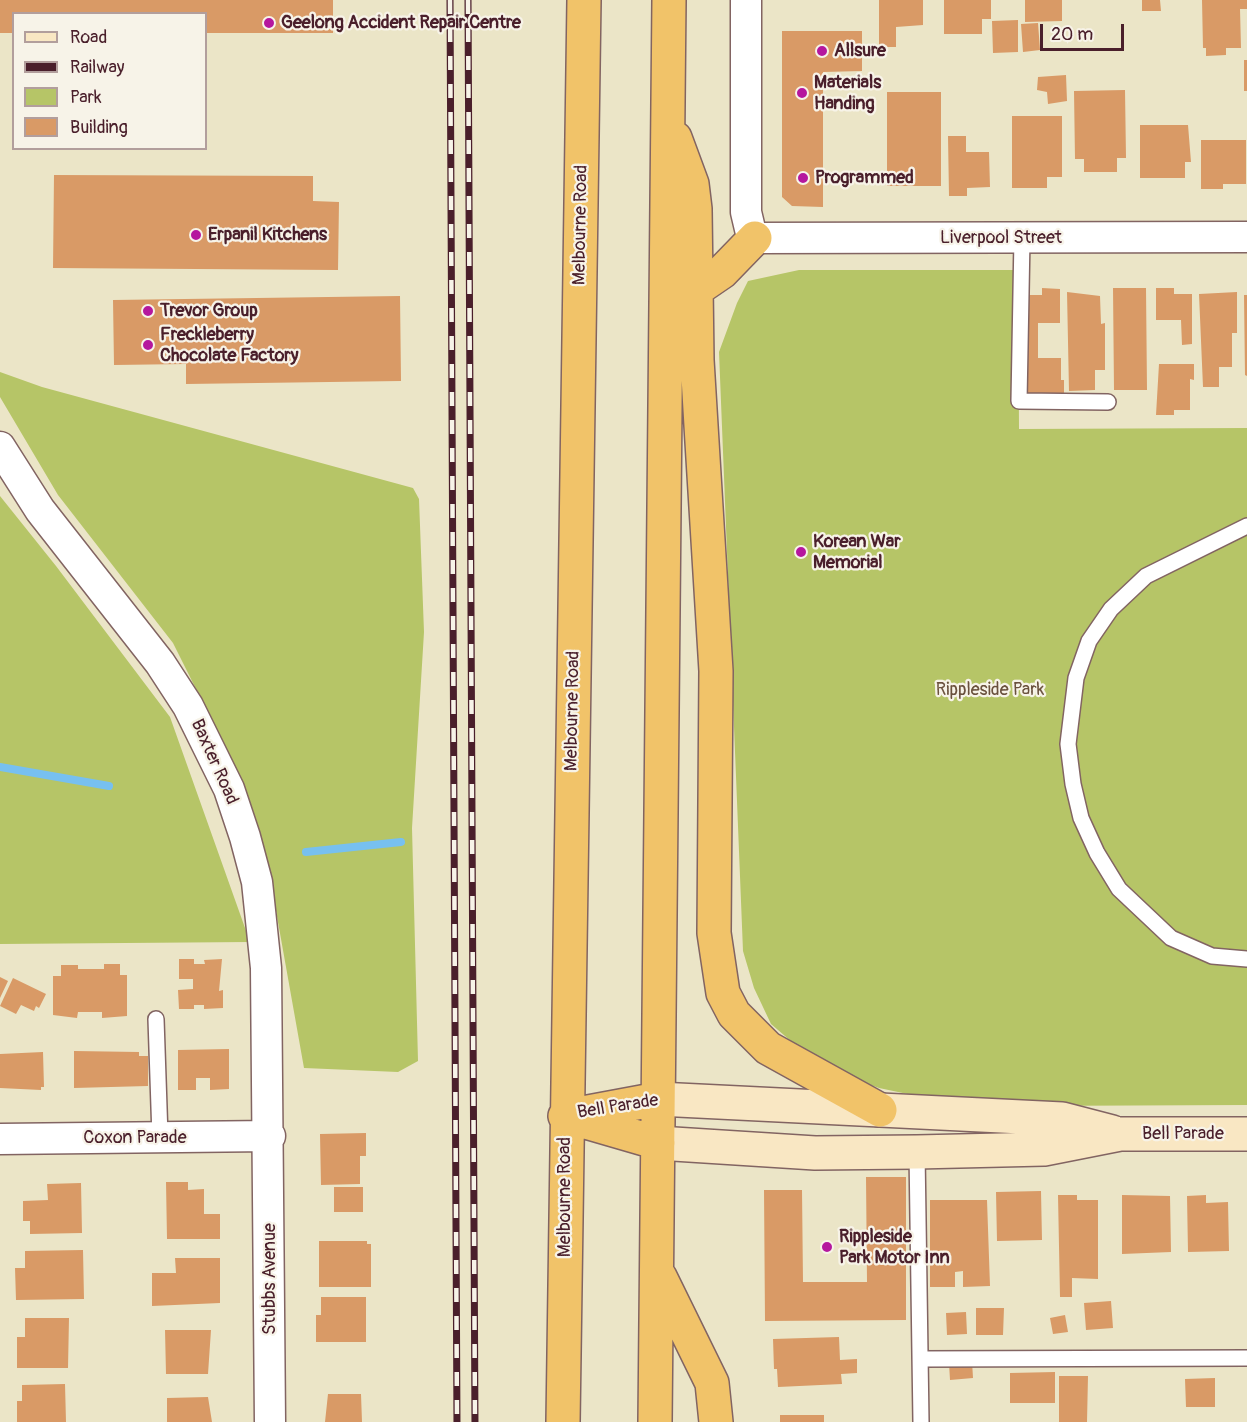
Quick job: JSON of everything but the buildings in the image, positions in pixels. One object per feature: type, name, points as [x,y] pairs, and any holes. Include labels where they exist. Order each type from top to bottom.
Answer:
[{"type":"highway","name":"Melbourne Road","points":[[563,1422],[584,0]]},
{"type":"highway","points":[[655,1422],[669,0]]},
{"type":"highway","points":[[668,117],[692,184],[697,360],[716,693],[714,933],[723,993],[734,1014],[768,1048],[880,1110]]},
{"type":"highway","points":[[666,308],[696,291],[729,265],[755,238]]},
{"type":"highway","name":"Bell Parade","points":[[566,1116],[658,1099]]},
{"type":"highway","name":"Bell Parade","points":[[566,1116],[658,1143]]},
{"type":"highway","points":[[656,1270],[712,1383],[716,1422]]},
{"type":"street","points":[[746,0],[746,212],[755,238]]},
{"type":"street","name":"Liverpool Street","points":[[755,238],[1247,237]]},
{"type":"street","name":"Baxter Road","points":[[0,447],[40,510],[160,663],[188,706],[229,789],[245,837],[263,924],[270,1136]]},
{"type":"street","name":"Bell Parade","points":[[658,1099],[1062,1119],[1120,1134]]},
{"type":"street","name":"Bell Parade","points":[[658,1143],[815,1153],[917,1152],[1044,1149],[1120,1134],[1247,1134]]},
{"type":"street","name":"Coxon Parade","points":[[0,1139],[270,1136]]},
{"type":"street","name":"Stubbs Avenue","points":[[270,1136],[270,1422]]},
{"type":"lane","points":[[1022,238],[1019,401],[1108,402]]},
{"type":"lane","points":[[1247,526],[1146,576],[1111,609],[1089,641],[1076,678],[1068,744],[1073,784],[1081,818],[1096,853],[1119,889],[1171,938],[1212,956],[1247,959]]},
{"type":"lane","points":[[156,1018],[160,1137]]},
{"type":"lane","points":[[917,1152],[921,1422]]},
{"type":"lane","points":[[920,1359],[1247,1358]]},
{"type":"green space","name":"Rippleside Park","points":[[799,270],[1018,270],[1019,429],[1247,428],[1247,1105],[1019,1106],[941,1101],[879,1088],[841,1074],[806,1054],[771,1024],[754,988],[743,951],[719,352],[737,303],[748,281]]},
{"type":"green space","points":[[0,372],[42,387],[413,488],[419,499],[424,632],[412,828],[418,1061],[398,1072],[304,1068],[273,894],[235,767],[173,643],[58,495],[0,397]]},
{"type":"green space","points":[[0,496],[170,717],[250,942],[0,944]]},
{"type":"waterway","points":[[0,767],[109,786]]},
{"type":"waterway","points":[[306,852],[401,842]]},
{"type":"railway","points":[[450,0],[457,1422]]},
{"type":"railway","points":[[468,0],[475,1422]]},
{"type":"place","name":"Geelong Accident Repair Centre","points":[[269,23]]},
{"type":"place","name":"Allsure","points":[[822,51]]},
{"type":"place","name":"Materials Handing","points":[[802,93]]},
{"type":"place","name":"Programmed","points":[[803,178]]},
{"type":"place","name":"Erpanil Kitchens","points":[[196,235]]},
{"type":"place","name":"Trevor Group","points":[[148,311]]},
{"type":"place","name":"Freckleberry Chocolate Factory","points":[[148,345]]},
{"type":"place","name":"Korean War Memorial","points":[[801,552]]},
{"type":"place","name":"Rippleside Park Motor Inn","points":[[827,1247]]}]
